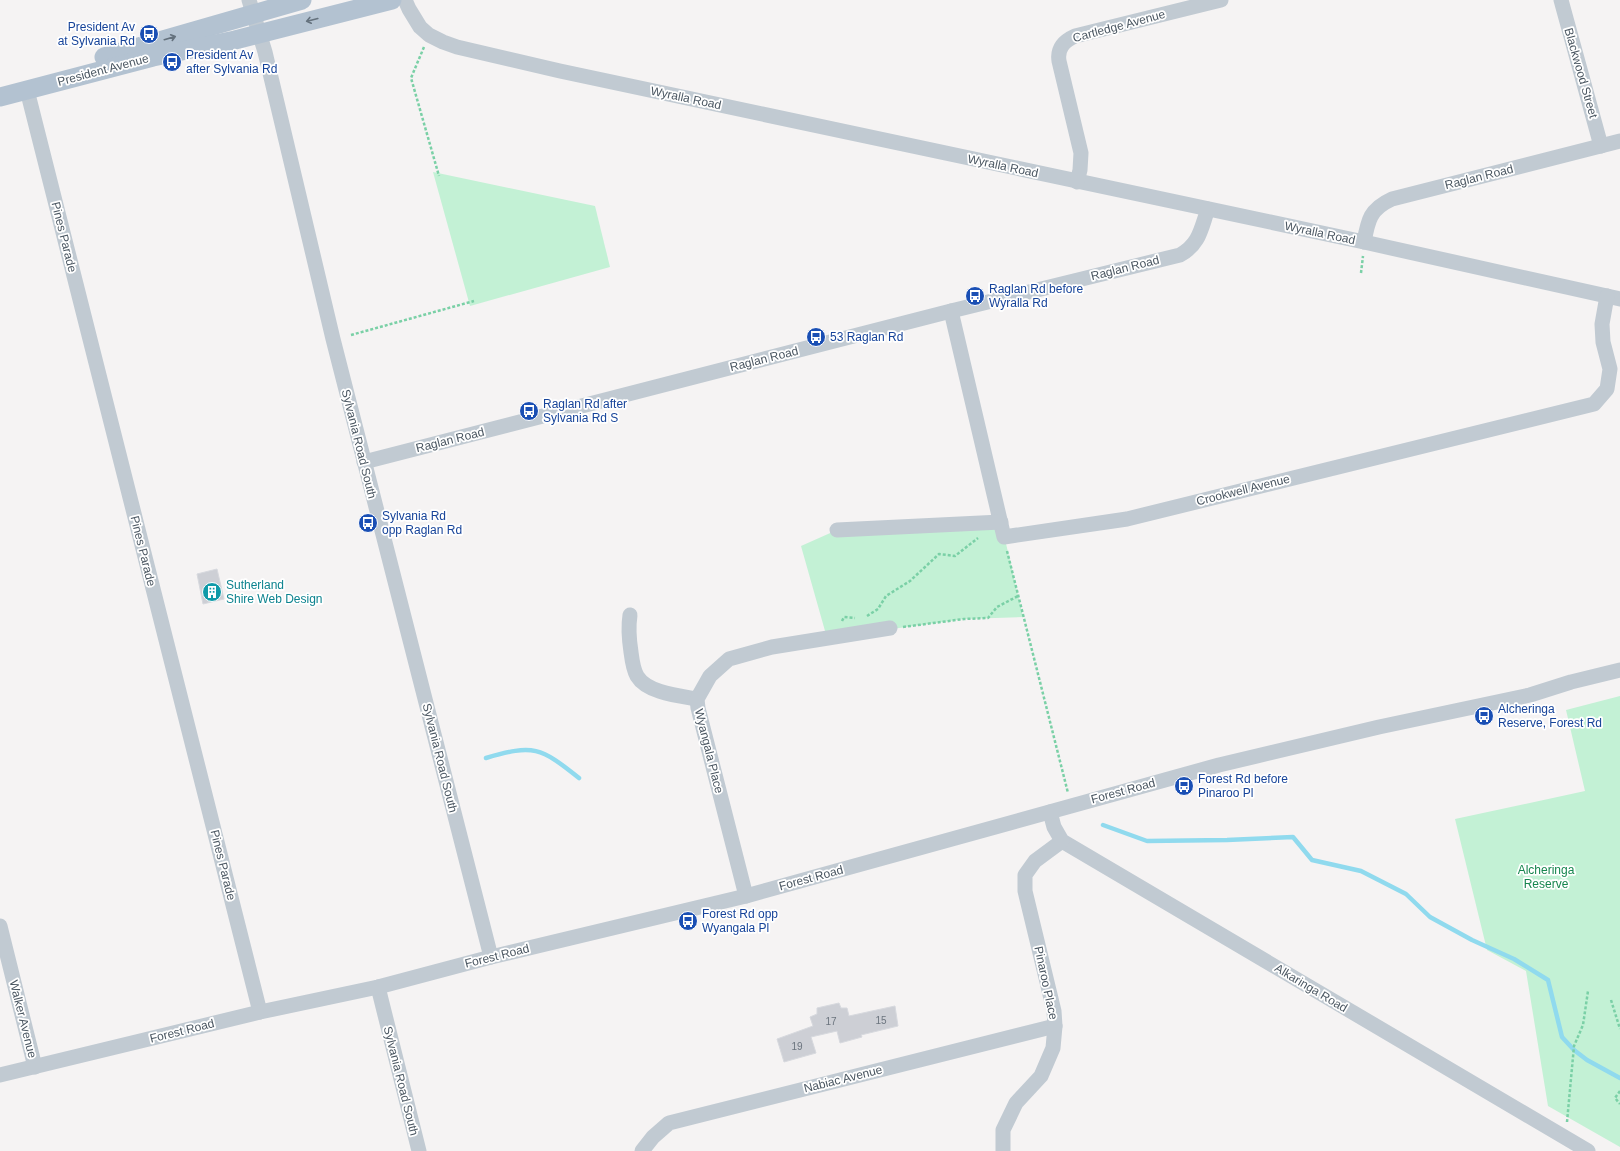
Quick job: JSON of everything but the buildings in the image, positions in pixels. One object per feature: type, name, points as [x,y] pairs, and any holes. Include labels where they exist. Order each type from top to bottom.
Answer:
[{"type":"main road","name":"President Avenue","points":[[0,84],[84,63],[250,7],[302,0]]},
{"type":"main road","name":"President Avenue","points":[[0,97],[152,57],[259,34],[392,0]]},
{"type":"street","name":"Wyralla Road","points":[[406,0],[414,19],[429,35],[457,47],[560,71],[1364,242],[1614,298]]},
{"type":"street","name":"Cartledge Avenue","points":[[1077,182],[1080,170],[1081,153],[1059,61],[1058,55],[1062,45],[1075,36],[1221,0]]},
{"type":"street","name":"Blackwood Street","points":[[1561,0],[1602,146]]},
{"type":"street","name":"Sylvania Road South","points":[[250,7],[266,58],[333,340],[491,957]]},
{"type":"street","name":"Pines Parade","points":[[27,90],[260,1012]]},
{"type":"street","name":"Raglan Road","points":[[1364,242],[1368,222],[1373,212],[1381,204],[1392,199],[1620,141]]},
{"type":"street","name":"Raglan Road","points":[[364,462],[1180,255],[1190,249],[1197,239],[1208,209]]},
{"type":"street","name":"Crookwell Avenue","points":[[1004,537],[1127,519],[1594,404],[1607,389],[1610,369],[1603,342],[1603,330],[1614,298]]},
{"type":"street","points":[[951,312],[1004,537]]},
{"type":"street","points":[[837,530],[1001,522]]},
{"type":"street","points":[[630,614],[628,630],[633,668],[638,678],[646,686],[672,695],[697,699]]},
{"type":"street","name":"Wyangala Place","points":[[746,896],[698,708],[697,699],[710,676],[729,659],[772,647],[890,628]]},
{"type":"street","name":"Forest Road","points":[[0,1075],[260,1012],[378,987],[491,957],[746,896],[1220,765],[1379,727],[1530,694],[1620,670]]},
{"type":"street","points":[[1050,812],[1054,827],[1062,841]]},
{"type":"street","name":"Pinaroo Place","points":[[1003,1151],[1003,1130],[1016,1102],[1041,1076],[1053,1048],[1056,1026],[1054,1011],[1025,891],[1025,875],[1035,861],[1062,841]]},
{"type":"street","name":"Alkaringa Road","points":[[1062,841],[1588,1151]]},
{"type":"street","name":"Walker Avenue","points":[[0,926],[35,1067]]},
{"type":"street","name":"Sylvania Road South","points":[[378,987],[419,1151]]},
{"type":"street","name":"Nabiac Avenue","points":[[642,1151],[653,1137],[668,1123],[1056,1026]]},
{"type":"path","points":[[429,35],[411,78],[439,176]]},
{"type":"path","points":[[351,335],[474,301]]},
{"type":"path","points":[[864,618],[878,609],[886,596],[910,581],[939,554],[955,556],[980,537]]},
{"type":"path","points":[[1004,537],[1071,805]]},
{"type":"path","points":[[890,628],[964,619],[988,618],[997,607],[1018,596]]},
{"type":"path","points":[[827,638],[837,629],[844,617],[858,618]]},
{"type":"path","points":[[1565,1137],[1574,1046],[1583,1025],[1588,991]]},
{"type":"path","points":[[1611,1000],[1620,1029]]},
{"type":"path","points":[[1620,1091],[1615,1098],[1620,1104]]},
{"type":"green space","points":[[433,172],[595,206],[610,267],[470,306]]},
{"type":"green space","points":[[1001,522],[1023,617],[964,619],[827,638],[801,546],[837,530]]},
{"type":"green space","name":"Alcheringa Reserve","points":[[1620,696],[1620,1147],[1548,1106],[1526,971],[1487,950],[1455,819],[1585,791],[1566,710]]},
{"type":"waterway","points":[[486,758],[515,751],[536,751],[555,760],[579,778]]},
{"type":"waterway","points":[[1103,825],[1147,841],[1293,837],[1312,860],[1361,871],[1406,894],[1430,917],[1472,940],[1514,959],[1548,980],[1562,1037],[1574,1050],[1587,1060],[1620,1078]]},
{"type":"place","name":"President Av at Sylvania Rd","points":[[149,34]]},
{"type":"place","name":"President Av after Sylvania Rd","points":[[172,62]]},
{"type":"place","name":"Raglan Rd before Wyralla Rd","points":[[975,296]]},
{"type":"place","name":"53 Raglan Rd","points":[[816,337]]},
{"type":"place","name":"Raglan Rd after Sylvania Rd S","points":[[529,411]]},
{"type":"place","name":"Sylvania Rd opp Raglan Rd","points":[[368,523]]},
{"type":"place","name":"Sutherland Shire Web Design","points":[[212,592]]},
{"type":"place","name":"Alcheringa Reserve, Forest Rd","points":[[1484,716]]},
{"type":"place","name":"Forest Rd before Pinaroo Pl","points":[[1184,786]]},
{"type":"place","name":"Forest Rd opp Wyangala Pl","points":[[688,921]]}]
